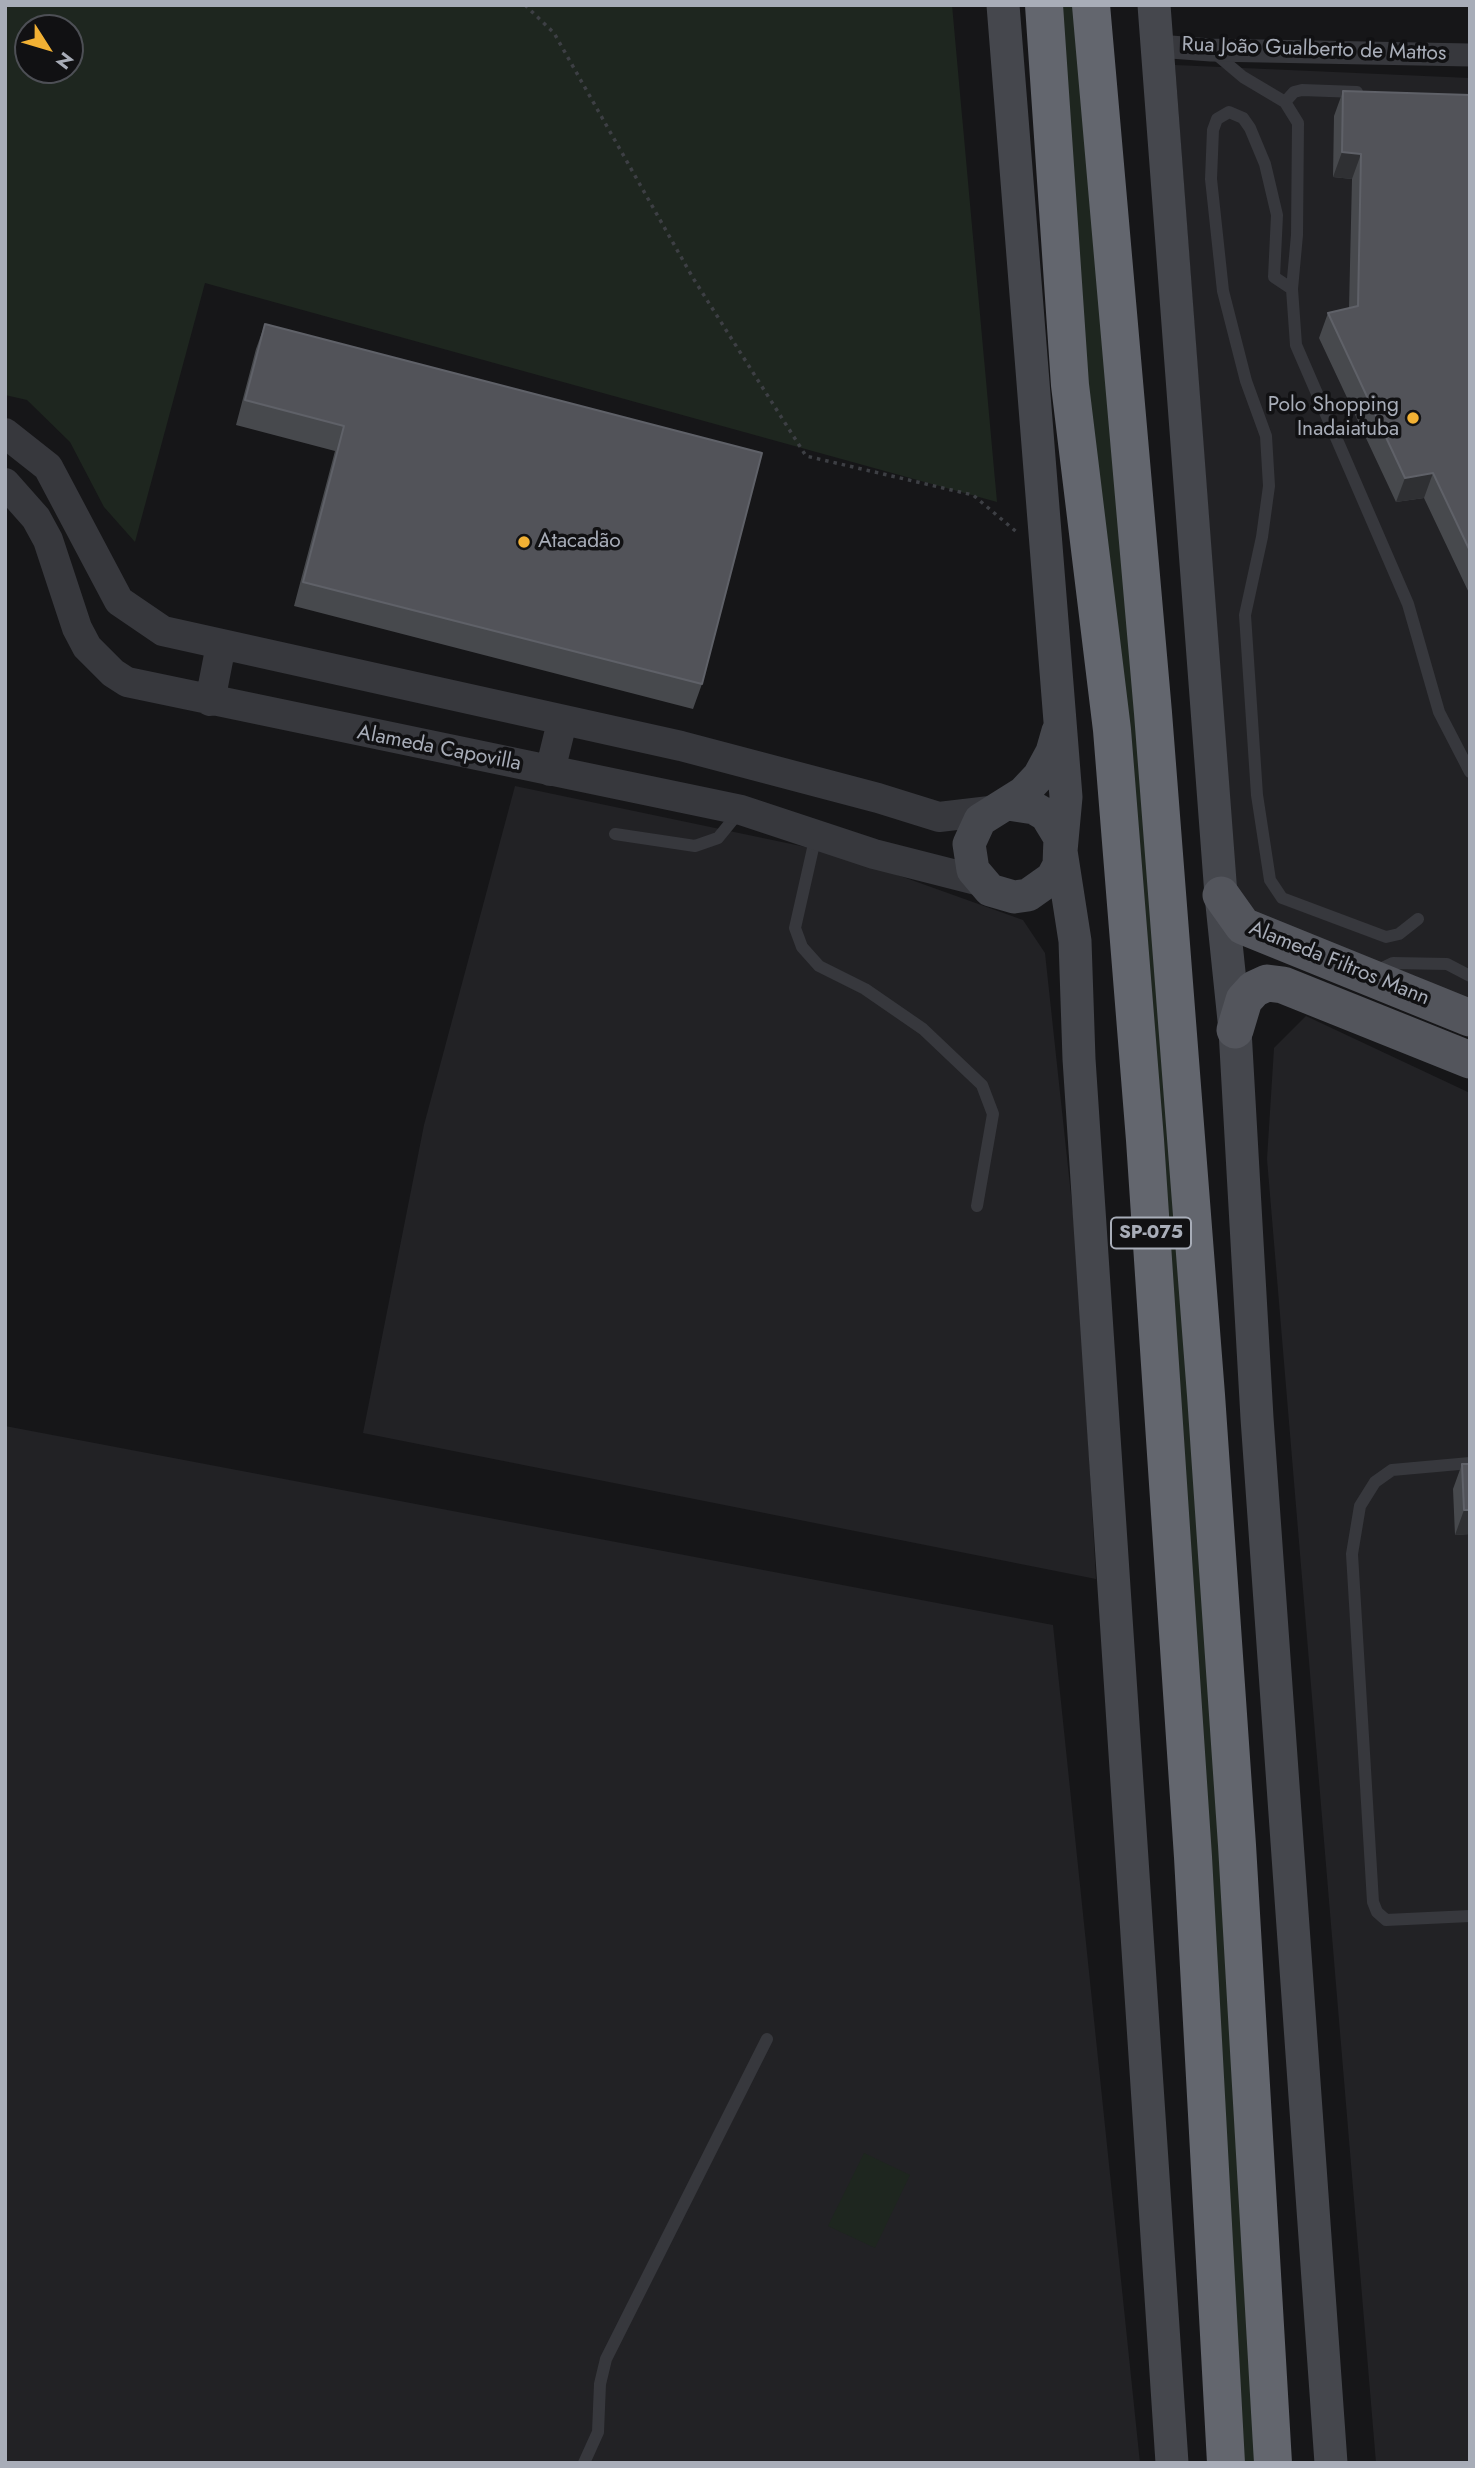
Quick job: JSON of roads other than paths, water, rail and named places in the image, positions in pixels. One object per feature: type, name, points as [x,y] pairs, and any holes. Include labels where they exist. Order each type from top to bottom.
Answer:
[{"type":"highway","name":"SP-075","points":[[1044,5],[1070,385],[1112,730],[1145,1140],[1193,1857],[1226,2463]]},
{"type":"highway","name":"SP-075","points":[[1091,5],[1154,726],[1206,1395],[1237,1845],[1273,2463]]},
{"type":"main road","points":[[1003,5],[1066,797],[1059,865],[1052,878],[1028,895],[1014,897]]},
{"type":"main road","points":[[1154,5],[1221,895],[1235,1030],[1258,1431],[1331,2463]]},
{"type":"main road","points":[[1061,722],[1052,752],[1038,776],[980,820],[969,844],[973,870],[980,881],[1001,895],[1014,897],[1042,909],[1075,941]]},
{"type":"main road","points":[[999,808],[1034,808],[1045,815],[1060,838],[1075,941],[1079,1073],[1172,2463]]},
{"type":"main road","name":"Alameda Filtros Mann","points":[[1221,895],[1243,926],[1470,1018]]},
{"type":"main road","name":"Alameda Filtros Mann","points":[[1235,1030],[1244,1000],[1254,989],[1267,983],[1283,985],[1470,1060]]},
{"type":"street","name":"Rua João Gualberto de Mattos","points":[[1157,46],[1211,50],[1470,55]]},
{"type":"street","points":[[5,432],[48,467],[119,601],[163,631],[562,722],[681,746],[878,798],[939,817],[999,808]]},
{"type":"street","name":"Alameda Capovilla","points":[[5,483],[36,518],[48,540],[77,628],[97,659],[127,682],[741,810],[874,854],[980,881]]},
{"type":"street","points":[[210,701],[221,645]]},
{"type":"street","points":[[550,771],[562,722]]},
{"type":"lane","points":[[1211,50],[1243,77],[1285,102],[1298,122],[1297,234],[1292,289],[1296,345],[1408,604],[1439,712],[1470,772]]},
{"type":"lane","points":[[1285,102],[1294,92],[1302,90],[1372,92]]},
{"type":"lane","points":[[1292,289],[1274,277],[1276,199],[1250,128],[1242,118],[1228,112],[1217,119],[1211,179],[1223,291],[1236,347],[1266,436],[1269,486],[1245,615],[1256,795],[1270,880],[1282,898],[1386,937],[1399,934],[1418,919]]},
{"type":"lane","points":[[615,834],[695,845],[718,838],[741,810]]},
{"type":"lane","points":[[816,835],[795,928],[802,947],[819,966],[865,989],[923,1029],[982,1085],[993,1114],[977,1206]]},
{"type":"lane","points":[[1368,975],[1393,963],[1447,964],[1470,976]]},
{"type":"lane","points":[[1470,1463],[1392,1470],[1375,1482],[1360,1506],[1352,1554],[1373,1902],[1377,1912],[1386,1920],[1470,1916]]},
{"type":"lane","points":[[584,2463],[598,2432],[600,2384],[606,2359],[767,2039]]},
{"type":"place","name":"Polo Shopping Inadaiatuba","points":[[1413,418]]},
{"type":"place","name":"Atacadão","points":[[524,542]]}]
